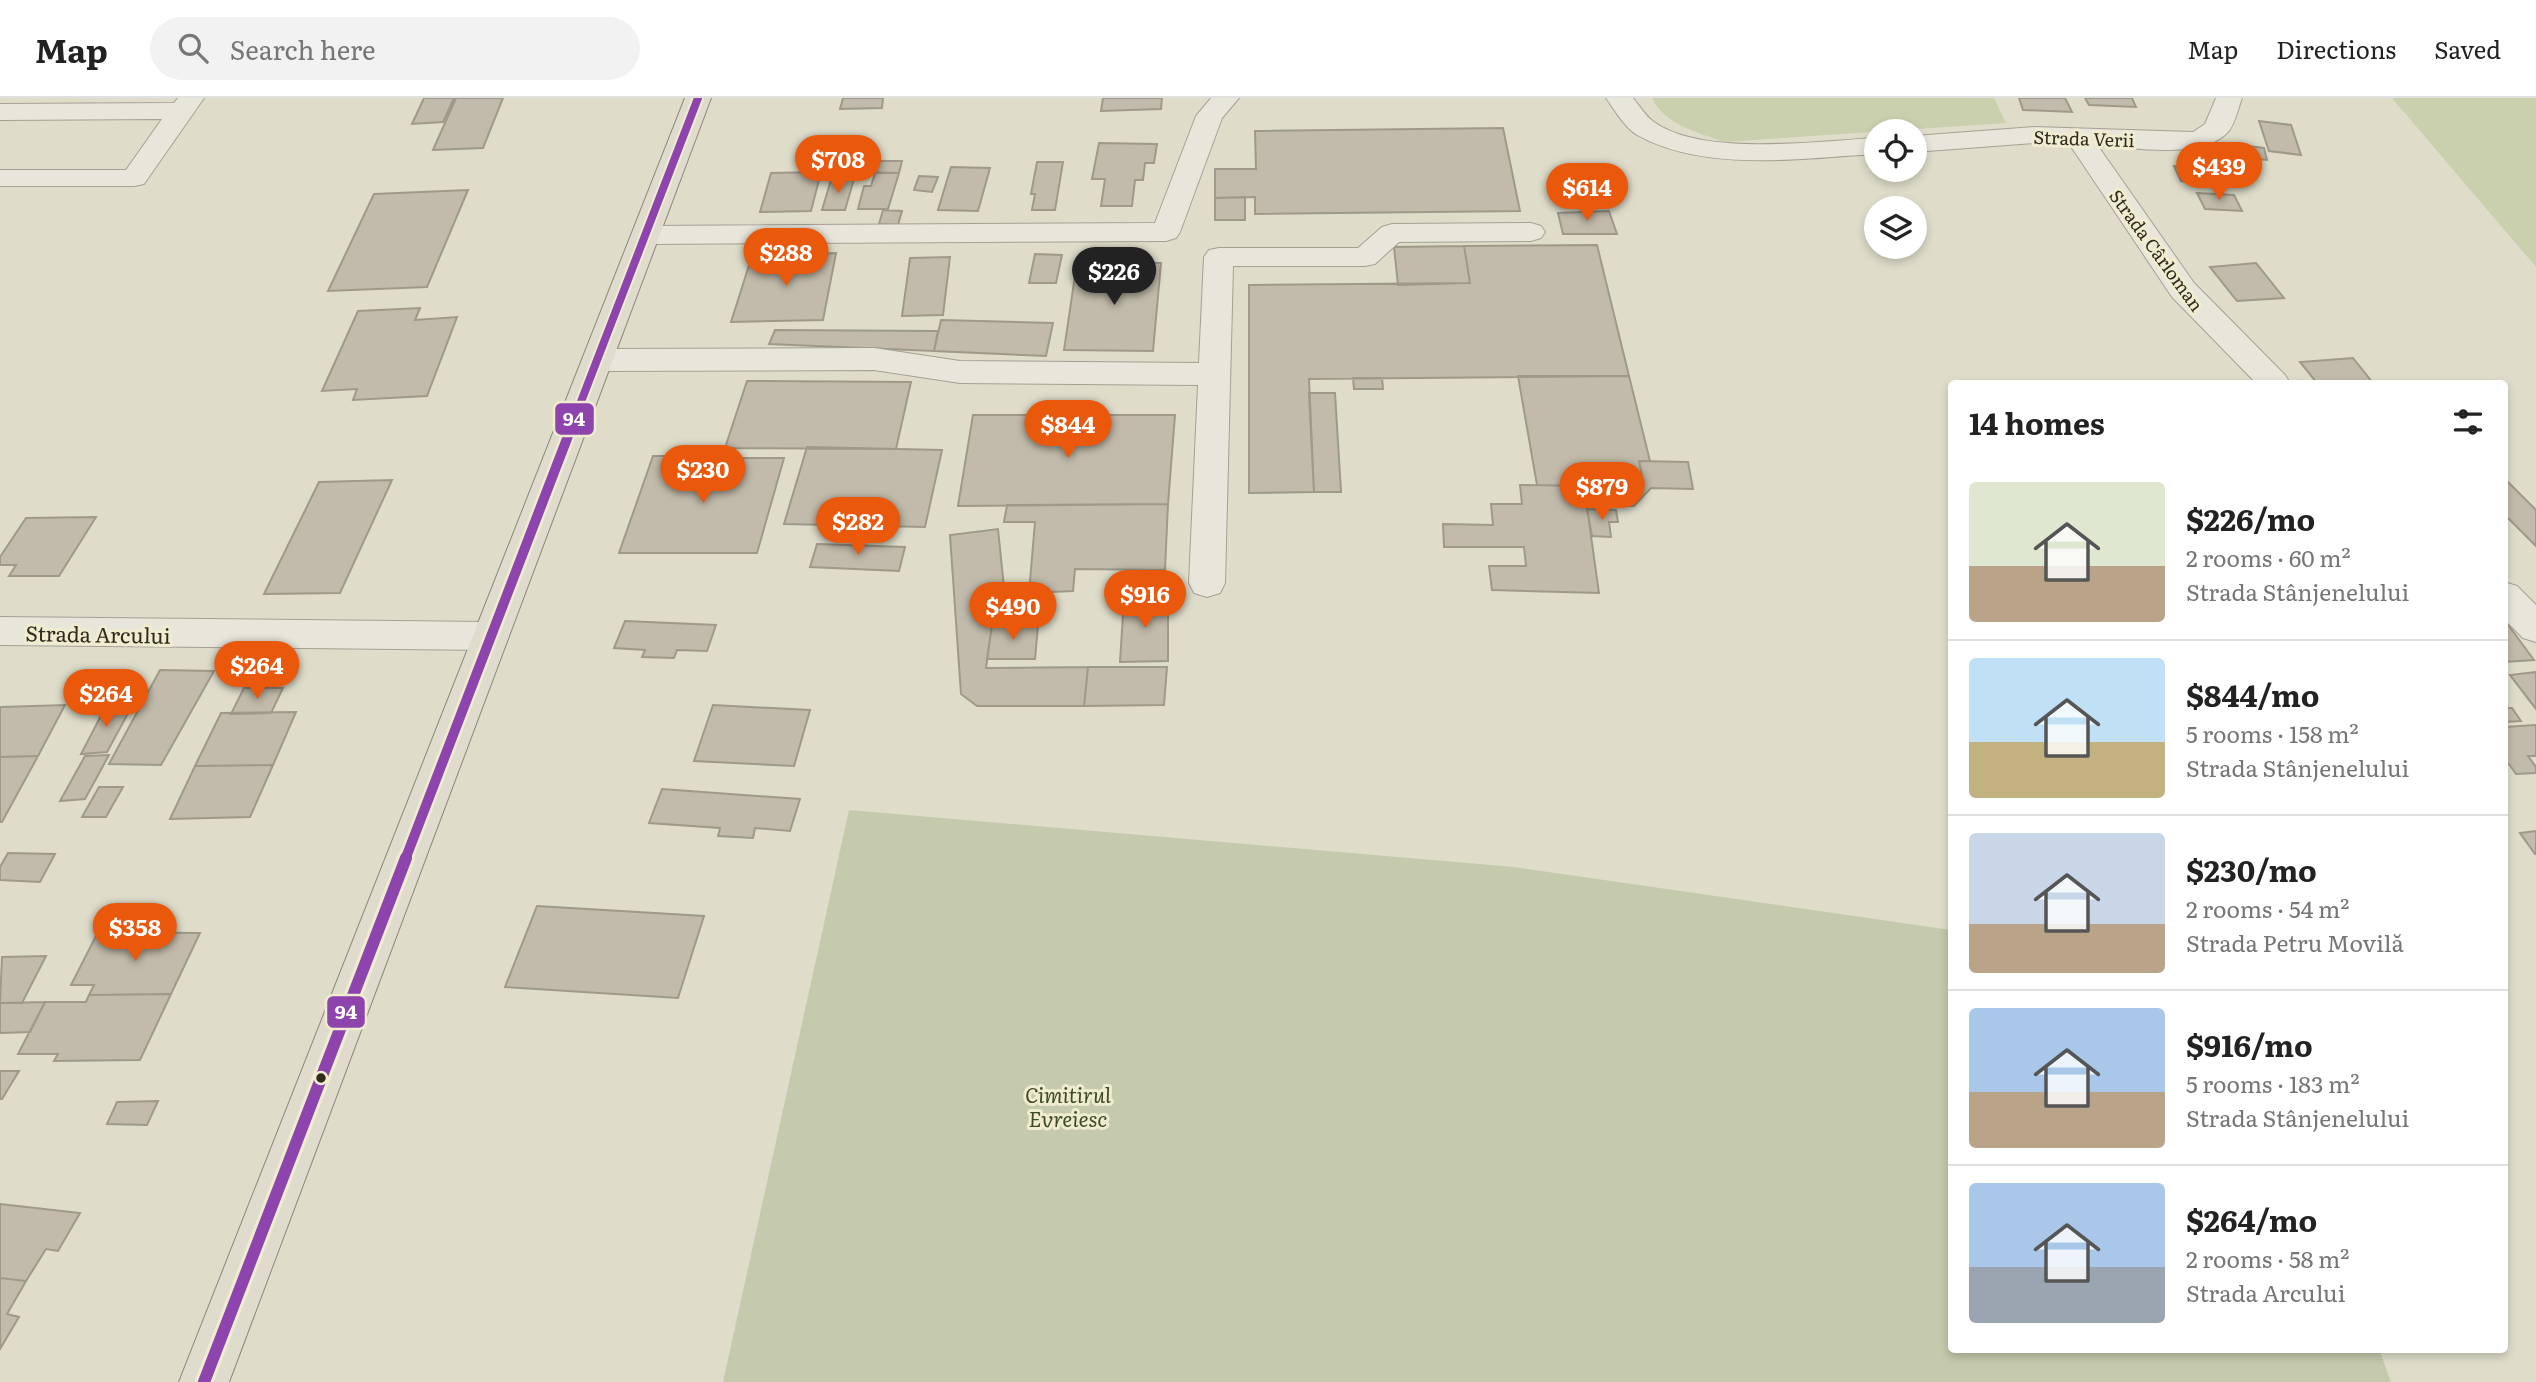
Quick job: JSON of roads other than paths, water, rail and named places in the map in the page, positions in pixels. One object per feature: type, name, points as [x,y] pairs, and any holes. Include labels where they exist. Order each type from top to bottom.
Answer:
[{"type":"main road","points":[[204,1382],[698,98]]},
{"type":"street","points":[[1207,583],[1214,374],[1192,244],[1209,116],[1226,98]]},
{"type":"street","points":[[1619,98],[1644,128],[1675,141],[1717,150],[1768,152],[1864,147]]},
{"type":"street","name":"Strada Verii","points":[[1927,143],[2034,135],[2172,141],[2200,139],[2217,128],[2229,98]]},
{"type":"street","points":[[0,113],[187,105]]},
{"type":"street","points":[[0,178],[134,178],[187,105]]},
{"type":"street","name":"Strada Cârloman","points":[[2079,138],[2183,290],[2217,328],[2271,380]]},
{"type":"street","points":[[645,235],[1192,244],[1366,257],[1392,233],[1531,232]]},
{"type":"street","points":[[598,360],[874,359],[960,372],[1214,374]]},
{"type":"street","points":[[2508,601],[2536,628]]},
{"type":"street","name":"Strada Arcului","points":[[0,631],[491,636]]},
{"type":"park label","name":"Cimitirul Evreiesc","points":[[1068,1105]]}]
